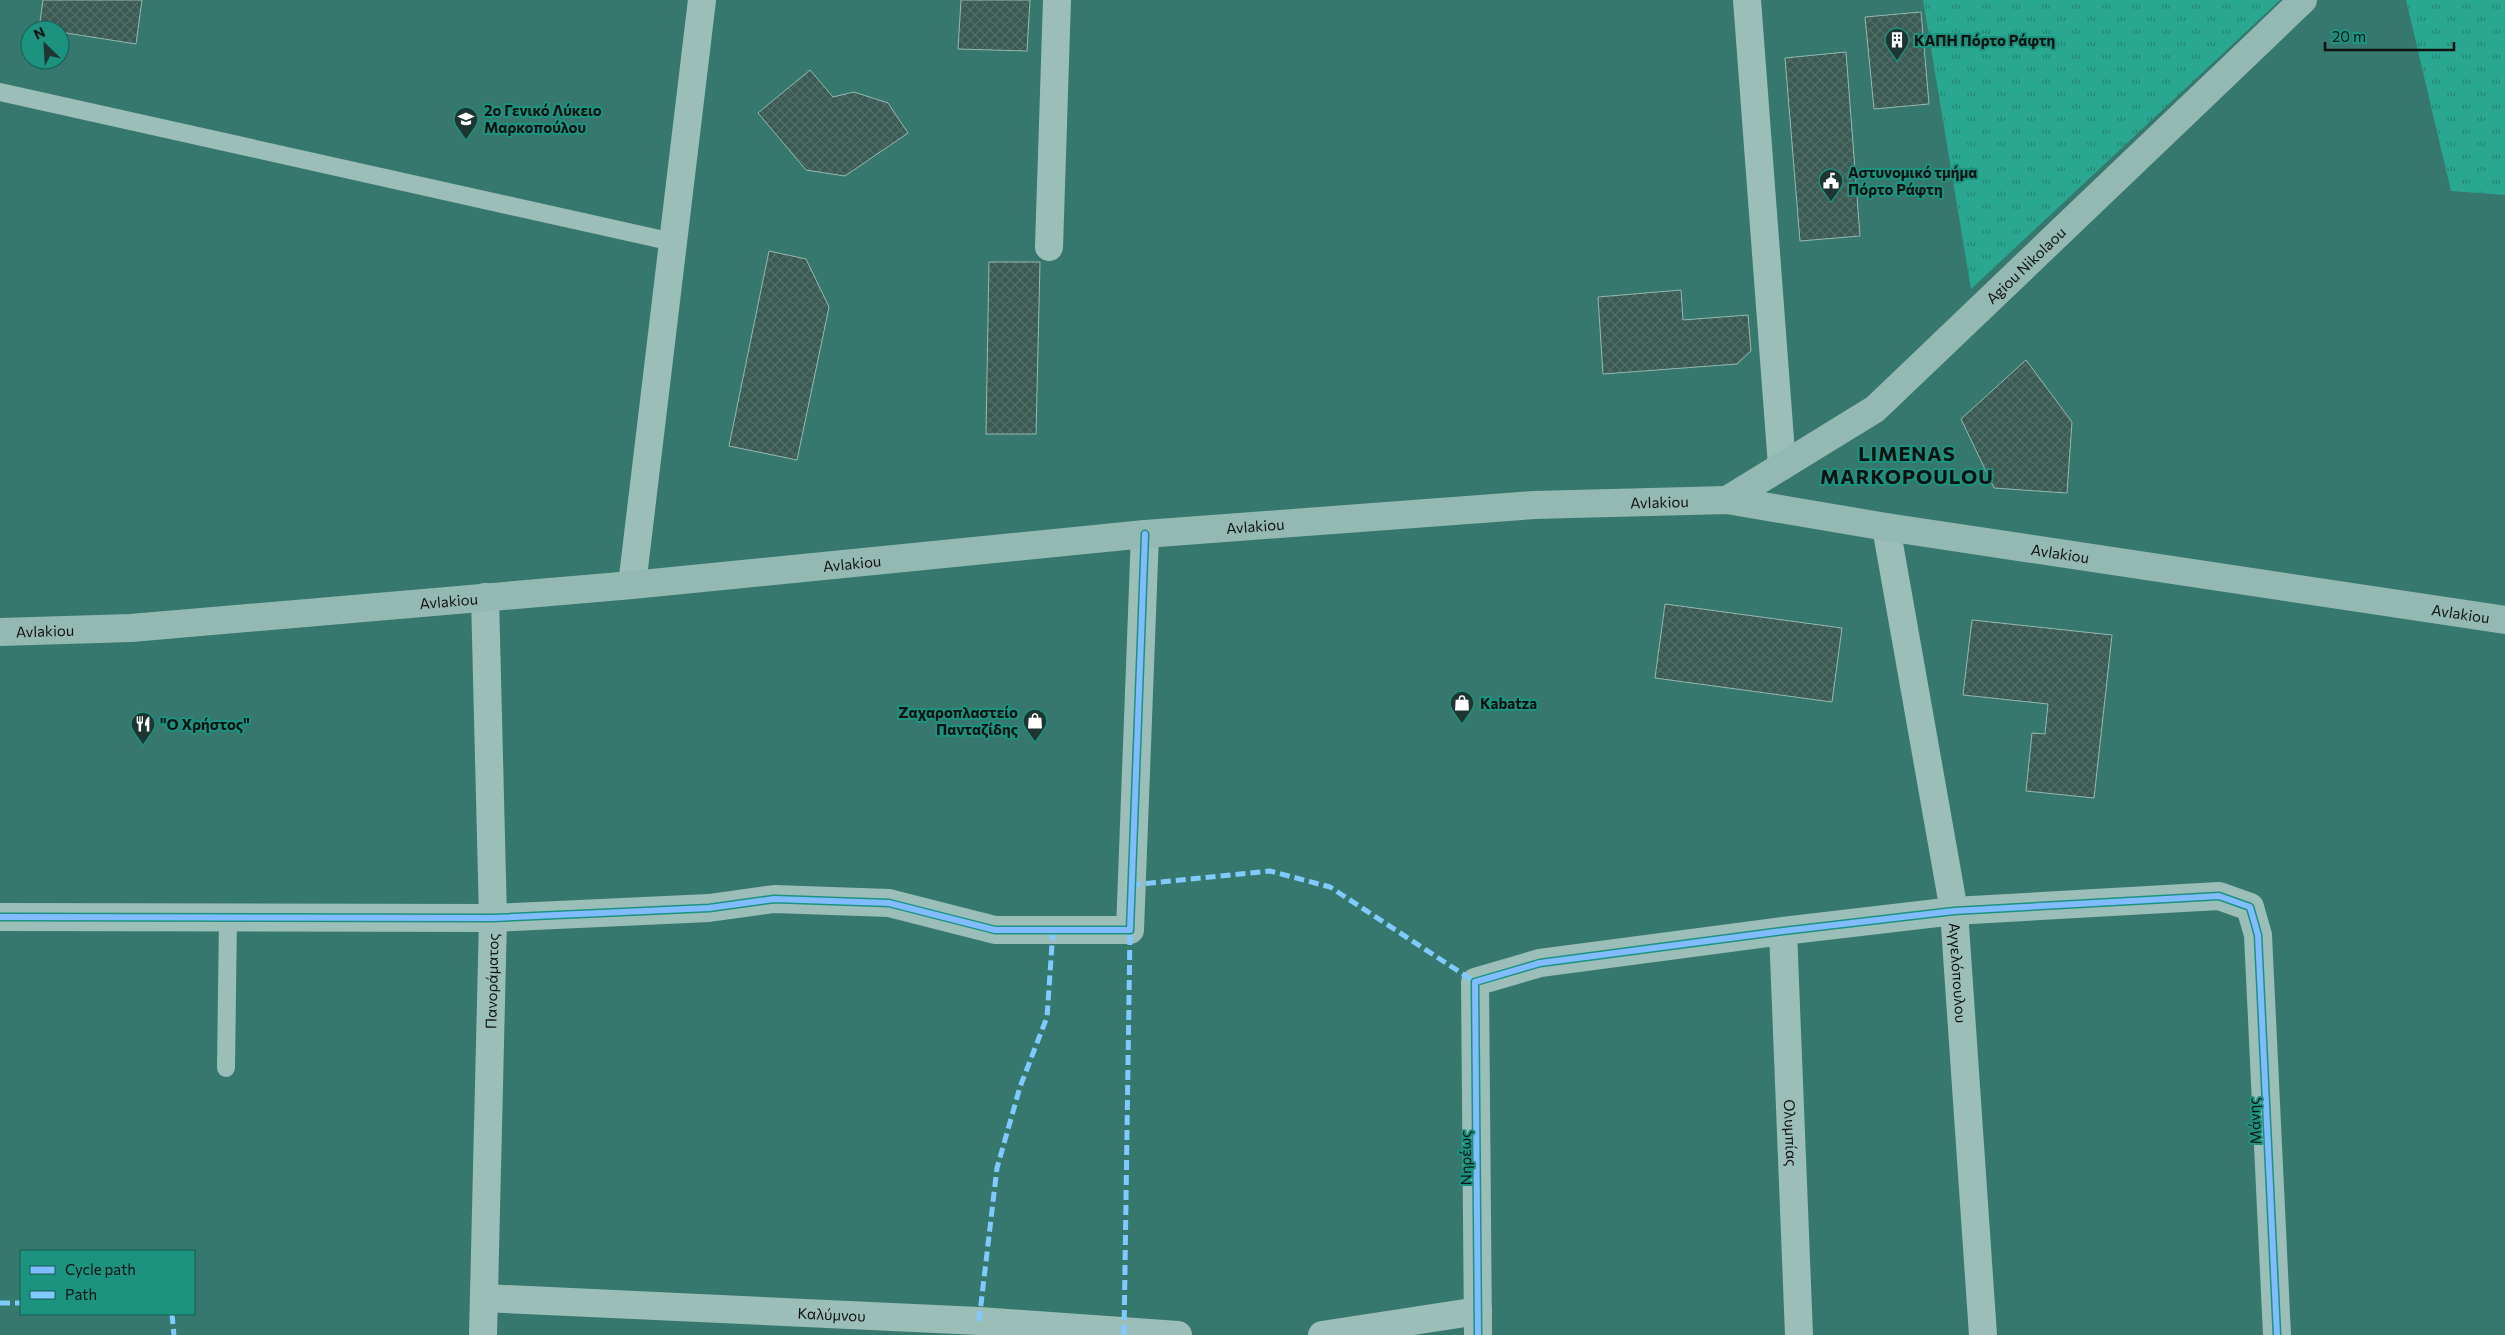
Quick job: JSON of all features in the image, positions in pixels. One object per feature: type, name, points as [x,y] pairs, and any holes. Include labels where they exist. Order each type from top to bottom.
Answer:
[{"type":"main road","name":"Agiou Nikolaou","points":[[1726,500],[1875,410],[2303,0]]},
{"type":"main road","name":"Avlakiou","points":[[0,632],[131,628],[485,598],[1145,534],[1534,505],[1726,500],[1886,527],[2505,620]]},
{"type":"street","points":[[632,585],[702,0]]},
{"type":"street","points":[[1049,247],[1057,0]]},
{"type":"street","points":[[1746,0],[1782,466]]},
{"type":"street","name":"Αγγελόπουλου","points":[[1886,527],[1954,911],[1983,1335]]},
{"type":"street","points":[[0,917],[493,918],[709,908],[774,899],[889,903],[995,930],[1130,930],[1145,534]]},
{"type":"street","name":"Πανοράματος","points":[[483,1335],[493,918],[485,598]]},
{"type":"street","name":"Μάνης","points":[[1954,911],[2219,896],[2250,907],[2258,935],[2277,1335]]},
{"type":"street","points":[[1783,931],[1954,911]]},
{"type":"street","name":"Νηρέως","points":[[1478,1323],[1475,982],[1540,963],[1783,931]]},
{"type":"street","name":"Ολυμπίας","points":[[1783,931],[1799,1335]]},
{"type":"street","name":"Καλύμνου","points":[[484,1298],[980,1321],[1178,1335]]},
{"type":"street","points":[[1322,1335],[1478,1323]]},
{"type":"lane","points":[[0,92],[673,242]]},
{"type":"lane","points":[[226,1068],[228,918]]},
{"type":"green space","points":[[1923,0],[2280,0],[1971,289]]},
{"type":"green space","points":[[2406,0],[2505,0],[2505,195],[2451,191]]},
{"type":"building","points":[[43,0],[142,0],[136,44],[70,34],[70,20],[40,20]]},
{"type":"building","points":[[961,0],[1030,0],[1027,51],[958,49]]},
{"type":"building","name":"ΚΑΠΗ Πόρτο Ράφτη","points":[[1921,12],[1929,104],[1874,109],[1865,17]]},
{"type":"building","points":[[1846,52],[1860,236],[1800,241],[1785,58]]},
{"type":"building","points":[[810,70],[833,97],[854,92],[888,103],[908,133],[845,176],[806,170],[758,113]]},
{"type":"building","points":[[769,251],[806,259],[829,307],[797,460],[729,446]]},
{"type":"building","points":[[989,262],[1040,262],[1036,434],[986,434]]},
{"type":"building","points":[[1681,290],[1683,320],[1748,315],[1751,351],[1737,364],[1603,374],[1598,297]]},
{"type":"building","points":[[2026,360],[2072,422],[2067,493],[1994,488],[1961,419]]},
{"type":"building","points":[[1665,604],[1842,628],[1832,702],[1655,678]]},
{"type":"building","points":[[1972,620],[2112,635],[2094,798],[2026,791],[2032,733],[2045,734],[2048,704],[1963,695]]},
{"type":"marked path","points":[[1131,885],[1270,871],[1330,887],[1475,982]]},
{"type":"marked path","points":[[979,1321],[997,1168],[1020,1087],[1047,1017],[1053,930]]},
{"type":"marked path","points":[[1124,1335],[1130,930]]},
{"type":"marked path","points":[[0,1303],[20,1303]]},
{"type":"marked path","points":[[172,1315],[174,1335]]},
{"type":"cycle path","points":[[0,917],[493,918],[709,908],[774,899],[889,903],[995,930],[1130,930],[1145,534]]},
{"type":"cycle path","points":[[1478,1335],[1475,982],[1540,963],[1954,911],[2219,896],[2250,907],[2258,935],[2277,1335]]},
{"type":"place","name":"ΚΑΠΗ Πόρτο Ράφτη","points":[[1897,61]]},
{"type":"place","name":"2ο Γενικό Λύκειο Μαρκοπούλου","points":[[466,140]]},
{"type":"place","name":"Αστυνομικό τμήμα Πόρτο Ράφτη","points":[[1831,202]]},
{"type":"place","name":"Kabatza","points":[[1462,724]]},
{"type":"place","name":"Ζαχαροπλαστείο Πανταζίδης","points":[[1035,742]]},
{"type":"place","name":"\"Ο Χρήστος\"","points":[[143,745]]},
{"type":"district","name":"LIMENAS MARKOPOULOU","points":[[1907,464]]}]
